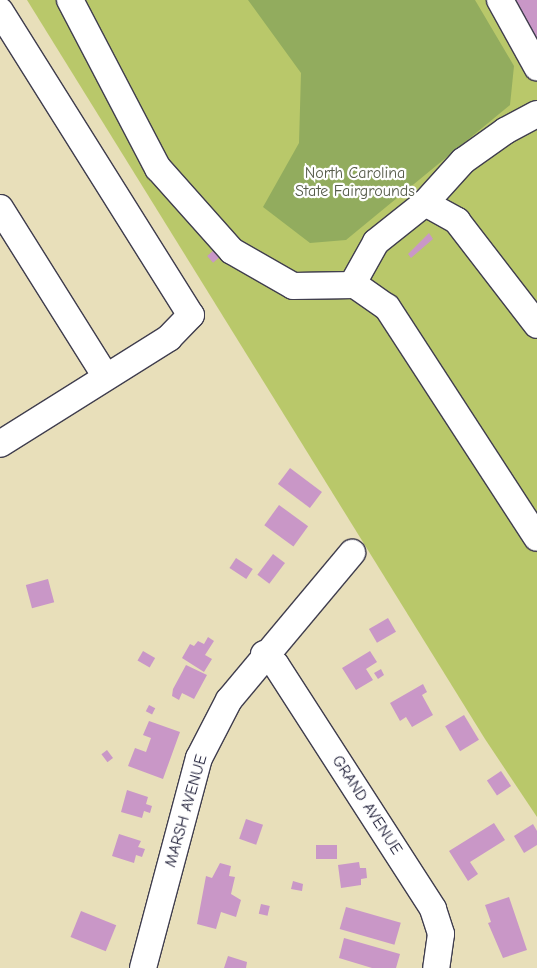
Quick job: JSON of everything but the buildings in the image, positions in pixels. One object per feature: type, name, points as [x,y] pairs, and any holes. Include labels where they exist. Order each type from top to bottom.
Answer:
[{"type":"street","points":[[70,0],[158,168],[232,251],[293,286],[352,284],[387,308],[537,538]]},
{"type":"street","points":[[500,0],[537,67]]},
{"type":"street","points":[[0,11],[191,314],[169,338],[106,377],[4,433]]},
{"type":"street","points":[[352,284],[376,242],[425,203],[463,161],[505,131],[537,114]]},
{"type":"street","points":[[425,203],[457,221],[537,325]]},
{"type":"street","points":[[0,208],[106,377]]},
{"type":"street","name":"MARSH AVENUE","points":[[143,968],[199,758],[229,700],[264,654],[352,553]]},
{"type":"street","name":"GRAND AVENUE","points":[[264,654],[276,665],[433,909],[441,934],[436,968]]},
{"type":"green space","name":"North Carolina State Fairgrounds","points":[[27,0],[537,0],[537,817],[485,739]]},
{"type":"green space","points":[[248,0],[475,0],[514,66],[510,105],[346,240],[310,243],[263,207],[299,143],[301,73]]}]
